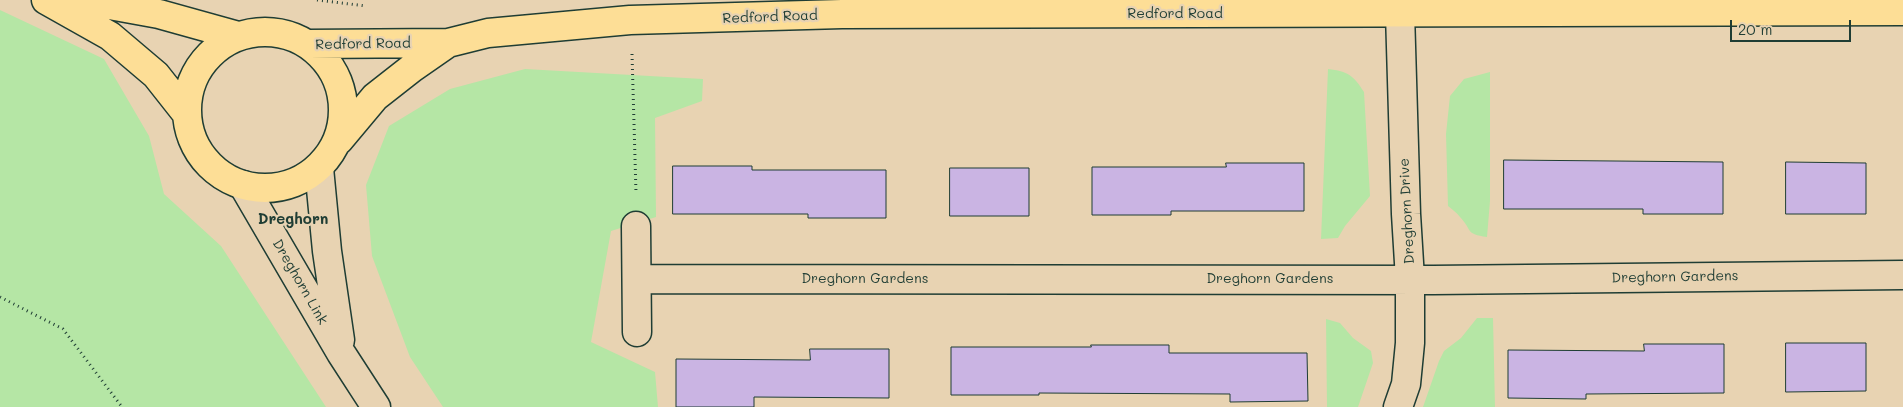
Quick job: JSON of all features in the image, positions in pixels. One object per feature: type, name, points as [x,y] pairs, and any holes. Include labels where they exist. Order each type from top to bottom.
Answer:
[{"type":"main road","points":[[46,0],[110,36],[156,75],[186,113]]},
{"type":"main road","points":[[82,0],[159,14],[238,36]]},
{"type":"main road","name":"Redford Road","points":[[308,44],[448,43],[488,33],[630,20],[842,14],[1903,11]]},
{"type":"main road","points":[[262,31],[286,34],[308,44],[325,59],[337,78],[343,100],[343,122],[336,143],[319,168],[296,182],[270,189],[243,185],[221,175],[203,159],[191,138],[186,113],[189,89],[199,67],[216,48],[238,36],[262,31]]},
{"type":"main road","name":"Redford Road","points":[[336,143],[375,97],[448,43]]},
{"type":"street","name":"Dreghorn Drive","points":[[1398,407],[1406,384],[1410,342],[1410,280],[1406,214],[1400,13]]},
{"type":"street","name":"Dreghorn Link","points":[[319,168],[327,251],[342,353]]},
{"type":"street","name":"Dreghorn Link","points":[[243,185],[376,407]]},
{"type":"street","points":[[636,226],[637,332]]},
{"type":"street","name":"Dreghorn Gardens","points":[[637,280],[1410,280],[1903,275]]},
{"type":"path","points":[[632,51],[636,199]]},
{"type":"path","points":[[0,297],[63,329],[122,407]]},
{"type":"green space","points":[[0,10],[104,59],[149,136],[164,194],[221,246],[326,407],[0,407]]},
{"type":"green space","points":[[525,69],[703,79],[702,101],[655,118],[656,217],[611,231],[591,342],[655,372],[658,407],[443,407],[410,357],[372,256],[366,185],[389,126],[450,89]]},
{"type":"green space","points":[[1328,69],[1350,75],[1364,92],[1370,196],[1345,226],[1338,238],[1321,239]]},
{"type":"green space","points":[[1490,72],[1490,201],[1487,237],[1472,233],[1459,216],[1448,206],[1446,134],[1450,96],[1464,79]]},
{"type":"green space","points":[[1477,318],[1493,318],[1495,407],[1423,407],[1444,351],[1461,338]]},
{"type":"green space","points":[[1326,319],[1340,323],[1353,338],[1371,351],[1373,363],[1358,407],[1327,407]]},
{"type":"building","points":[[1504,160],[1723,162],[1723,214],[1643,214],[1643,209],[1504,209]]},
{"type":"building","points":[[1786,162],[1866,163],[1866,214],[1786,214]]},
{"type":"building","points":[[1226,163],[1304,163],[1304,211],[1171,211],[1171,215],[1092,215],[1092,167],[1226,167]]},
{"type":"building","points":[[673,166],[752,166],[752,170],[886,170],[886,218],[808,218],[808,214],[673,214]]},
{"type":"building","points":[[950,168],[1029,168],[1029,216],[950,216]]},
{"type":"building","points":[[1786,343],[1866,343],[1866,391],[1786,392]]},
{"type":"building","points":[[1644,344],[1724,344],[1724,393],[1586,394],[1586,399],[1508,398],[1508,350],[1644,351]]},
{"type":"building","points":[[1091,345],[1169,345],[1169,353],[1307,353],[1308,401],[1230,402],[1230,394],[1039,393],[1039,395],[951,395],[951,347],[1091,347]]},
{"type":"building","points":[[810,349],[889,349],[889,398],[754,397],[754,407],[676,407],[676,359],[810,360]]},
{"type":"district","name":"Dreghorn","points":[[293,219]]}]
